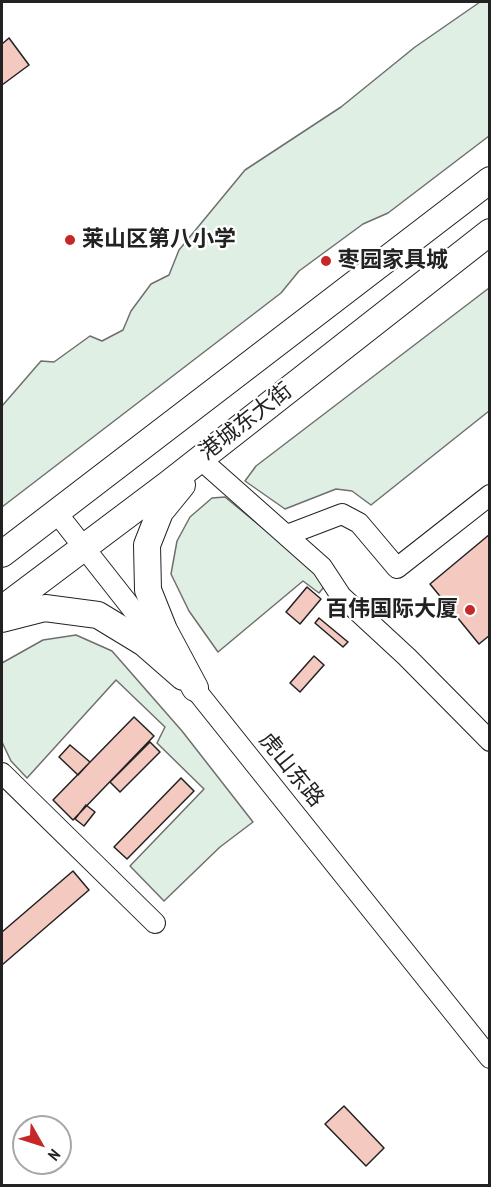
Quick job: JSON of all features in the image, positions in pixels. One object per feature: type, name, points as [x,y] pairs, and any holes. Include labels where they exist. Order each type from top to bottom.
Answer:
[{"type":"main road","name":"港城东大街","points":[[2,554],[489,180]]},
{"type":"main road","name":"港城东大街","points":[[2,609],[207,454],[489,232]]},
{"type":"main road","points":[[195,688],[164,630],[147,590],[147,545],[160,512],[207,454]]},
{"type":"main road","points":[[2,619],[45,608],[98,615],[144,643],[195,688]]},
{"type":"street","points":[[207,454],[322,567],[341,596],[407,657],[489,741]]},
{"type":"street","points":[[287,535],[342,514],[359,523],[397,568],[489,495]]},
{"type":"street","name":"虎山东路","points":[[56,512],[489,1058]]},
{"type":"street","points":[[2,773],[155,923]]},
{"type":"green space","points":[[480,2],[489,2],[489,136],[388,213],[363,224],[299,271],[281,293],[2,507],[2,406],[41,361],[54,362],[90,336],[102,341],[123,330],[131,311],[151,284],[169,275],[179,250],[245,170],[341,107],[415,47]]},
{"type":"green space","points":[[489,288],[489,411],[371,505],[352,491],[336,489],[285,509],[245,481],[256,466]]},
{"type":"green space","points":[[225,497],[328,582],[319,593],[303,581],[218,652],[189,611],[171,574],[177,541],[190,517],[212,498]]},
{"type":"green space","points":[[76,635],[112,651],[182,731],[253,822],[220,847],[164,901],[130,866],[204,789],[157,743],[165,727],[116,680],[27,778],[11,761],[2,742],[2,663],[43,640]]},
{"type":"building","points":[[9,38],[29,65],[2,85],[2,44]]},
{"type":"building","name":"百伟国际大厦","points":[[490,534],[490,635],[479,644],[430,584]]},
{"type":"building","points":[[307,587],[321,599],[300,624],[286,612]]},
{"type":"building","points":[[319,618],[348,642],[343,647],[315,623]]},
{"type":"building","points":[[314,656],[324,665],[300,692],[290,683]]},
{"type":"building","points":[[134,717],[154,736],[73,820],[53,800]]},
{"type":"building","points":[[150,742],[160,752],[120,792],[110,782]]},
{"type":"building","points":[[70,745],[90,762],[78,775],[59,757]]},
{"type":"building","points":[[181,778],[194,791],[127,859],[114,847]]},
{"type":"building","points":[[86,805],[95,812],[84,826],[75,819]]},
{"type":"building","points":[[73,871],[89,890],[2,965],[2,932]]},
{"type":"building","points":[[344,1106],[384,1148],[366,1166],[325,1124]]},
{"type":"place","name":"莱山区第八小学","points":[[70,240]]},
{"type":"place","name":"枣园家具城","points":[[326,261]]},
{"type":"place","name":"百伟国际大厦","points":[[470,610]]}]
